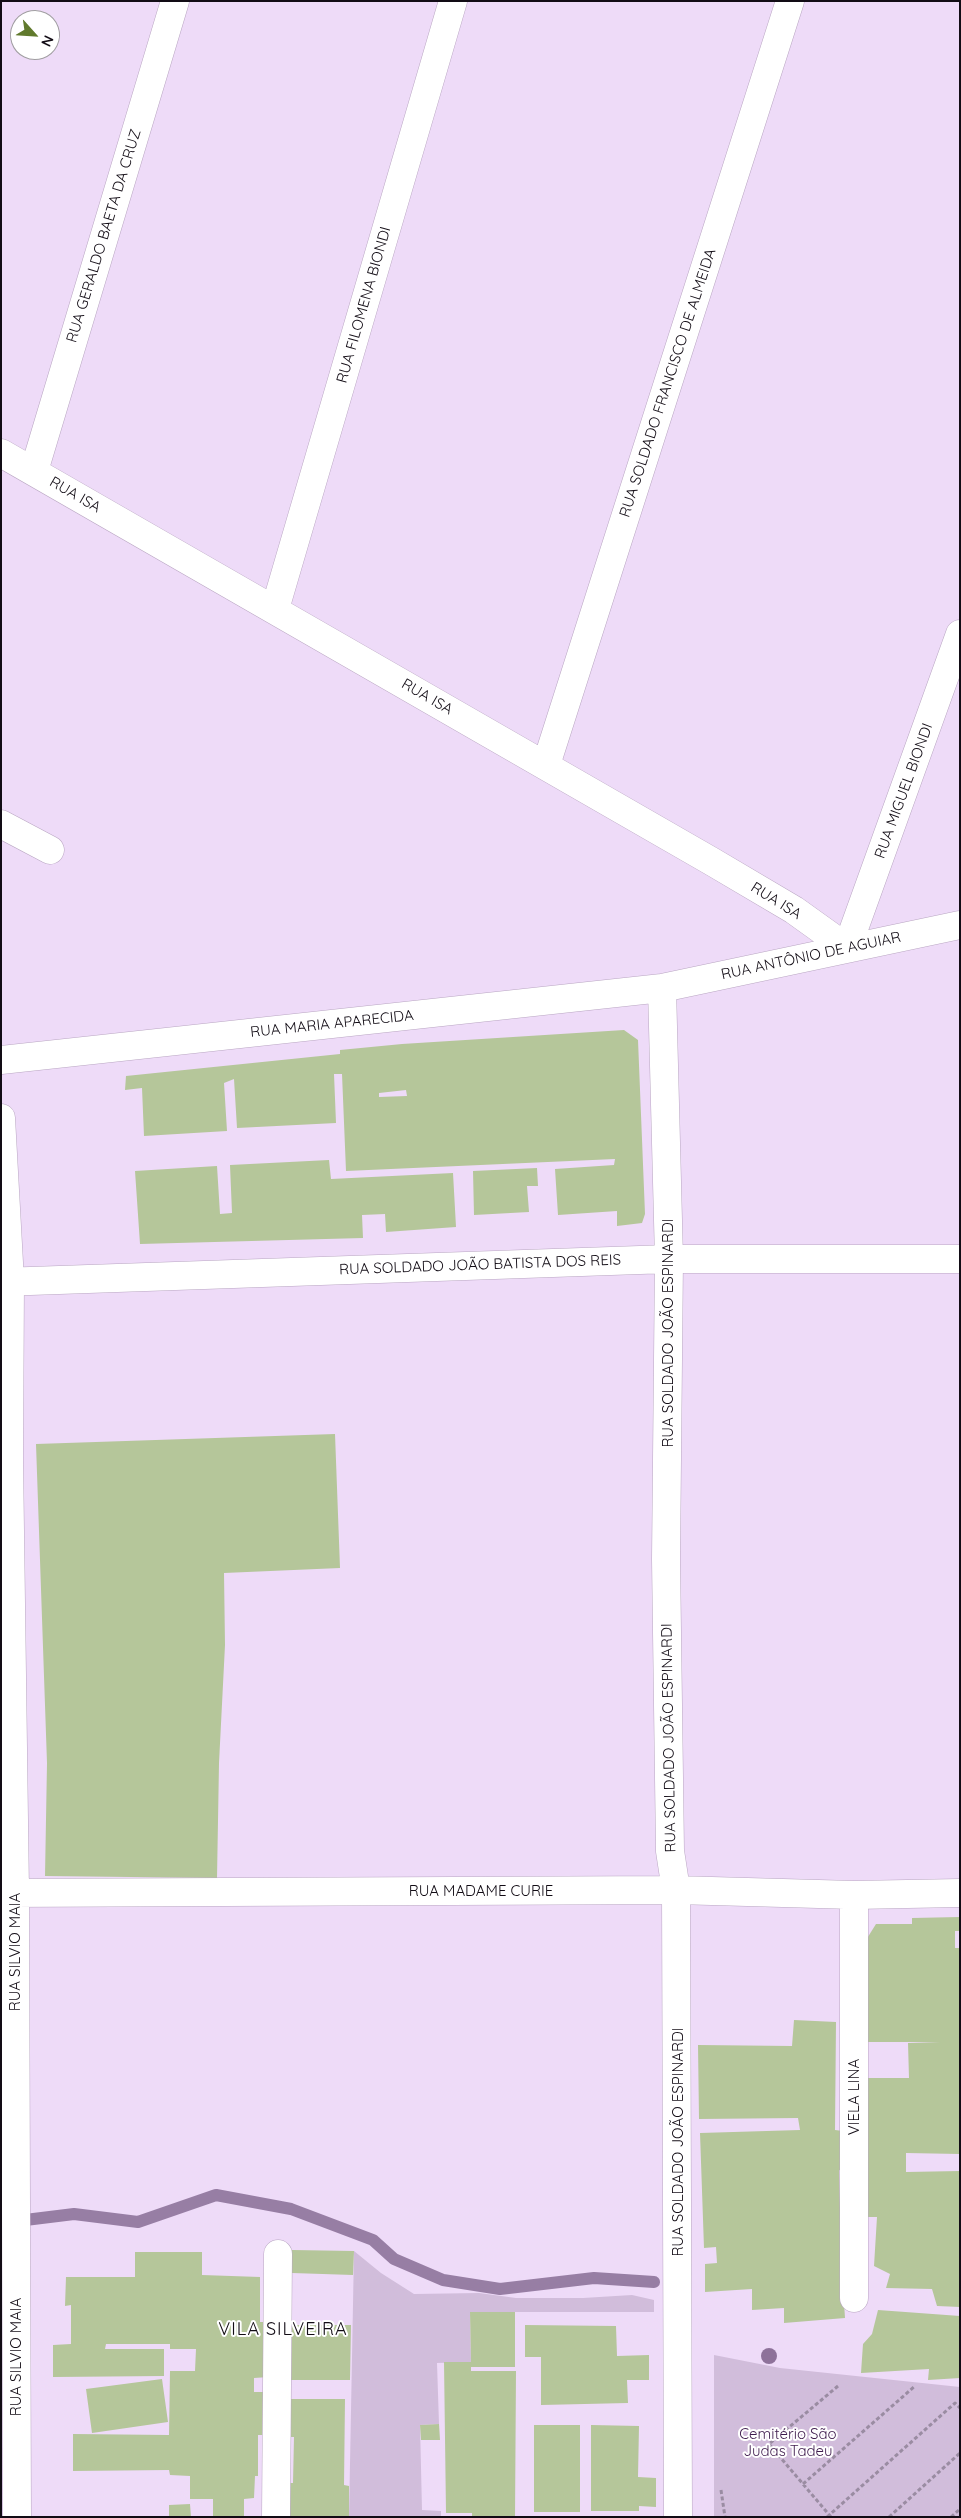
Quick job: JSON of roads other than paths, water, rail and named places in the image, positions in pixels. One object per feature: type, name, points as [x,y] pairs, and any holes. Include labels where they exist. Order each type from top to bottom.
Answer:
[{"type":"street","name":"RUA GERALDO BAETA DA CRUZ","points":[[34,471],[175,1]]},
{"type":"street","name":"RUA FILOMENA BIONDI","points":[[275,609],[453,1]]},
{"type":"street","name":"RUA SOLDADO FRANCISCO DE ALMEIDA","points":[[546,766],[790,1]]},
{"type":"street","name":"RUA ISA","points":[[1,453],[275,609],[794,910],[847,948]]},
{"type":"street","name":"RUA MIGUEL BIONDI","points":[[847,948],[960,634]]},
{"type":"street","points":[[1,824],[50,850]]},
{"type":"street","name":"RUA ANTÔNIO DE AGUIAR","points":[[662,988],[960,925]]},
{"type":"street","name":"RUA MARIA APARECIDA","points":[[1,1060],[662,988]]},
{"type":"street","name":"RUA SOLDADO JOÃO ESPINARDI","points":[[662,988],[669,1259],[666,1569],[670,1851],[676,1890],[678,2517]]},
{"type":"street","name":"RUA SILVIO MAIA","points":[[1,1118],[9,1450],[8,1893],[16,2192],[17,2517]]},
{"type":"street","name":"RUA SOLDADO JOÃO BATISTA DOS REIS","points":[[6,1282],[669,1259],[960,1259]]},
{"type":"street","name":"RUA MADAME CURIE","points":[[8,1893],[676,1890],[854,1895],[960,1893]]},
{"type":"street","name":"VIELA LINA","points":[[854,1895],[854,2298]]},
{"type":"street","points":[[276,2517],[278,2254]]},
{"type":"waterway","points":[[1,2223],[74,2214],[138,2222],[216,2195],[291,2209],[373,2240],[394,2259],[443,2280],[500,2289],[594,2278],[654,2282]]},
{"type":"district","name":"VILA SILVEIRA","points":[[283,2330]]},
{"type":"park label","name":"Cemitério São Judas Tadeu","points":[[788,2442]]}]
